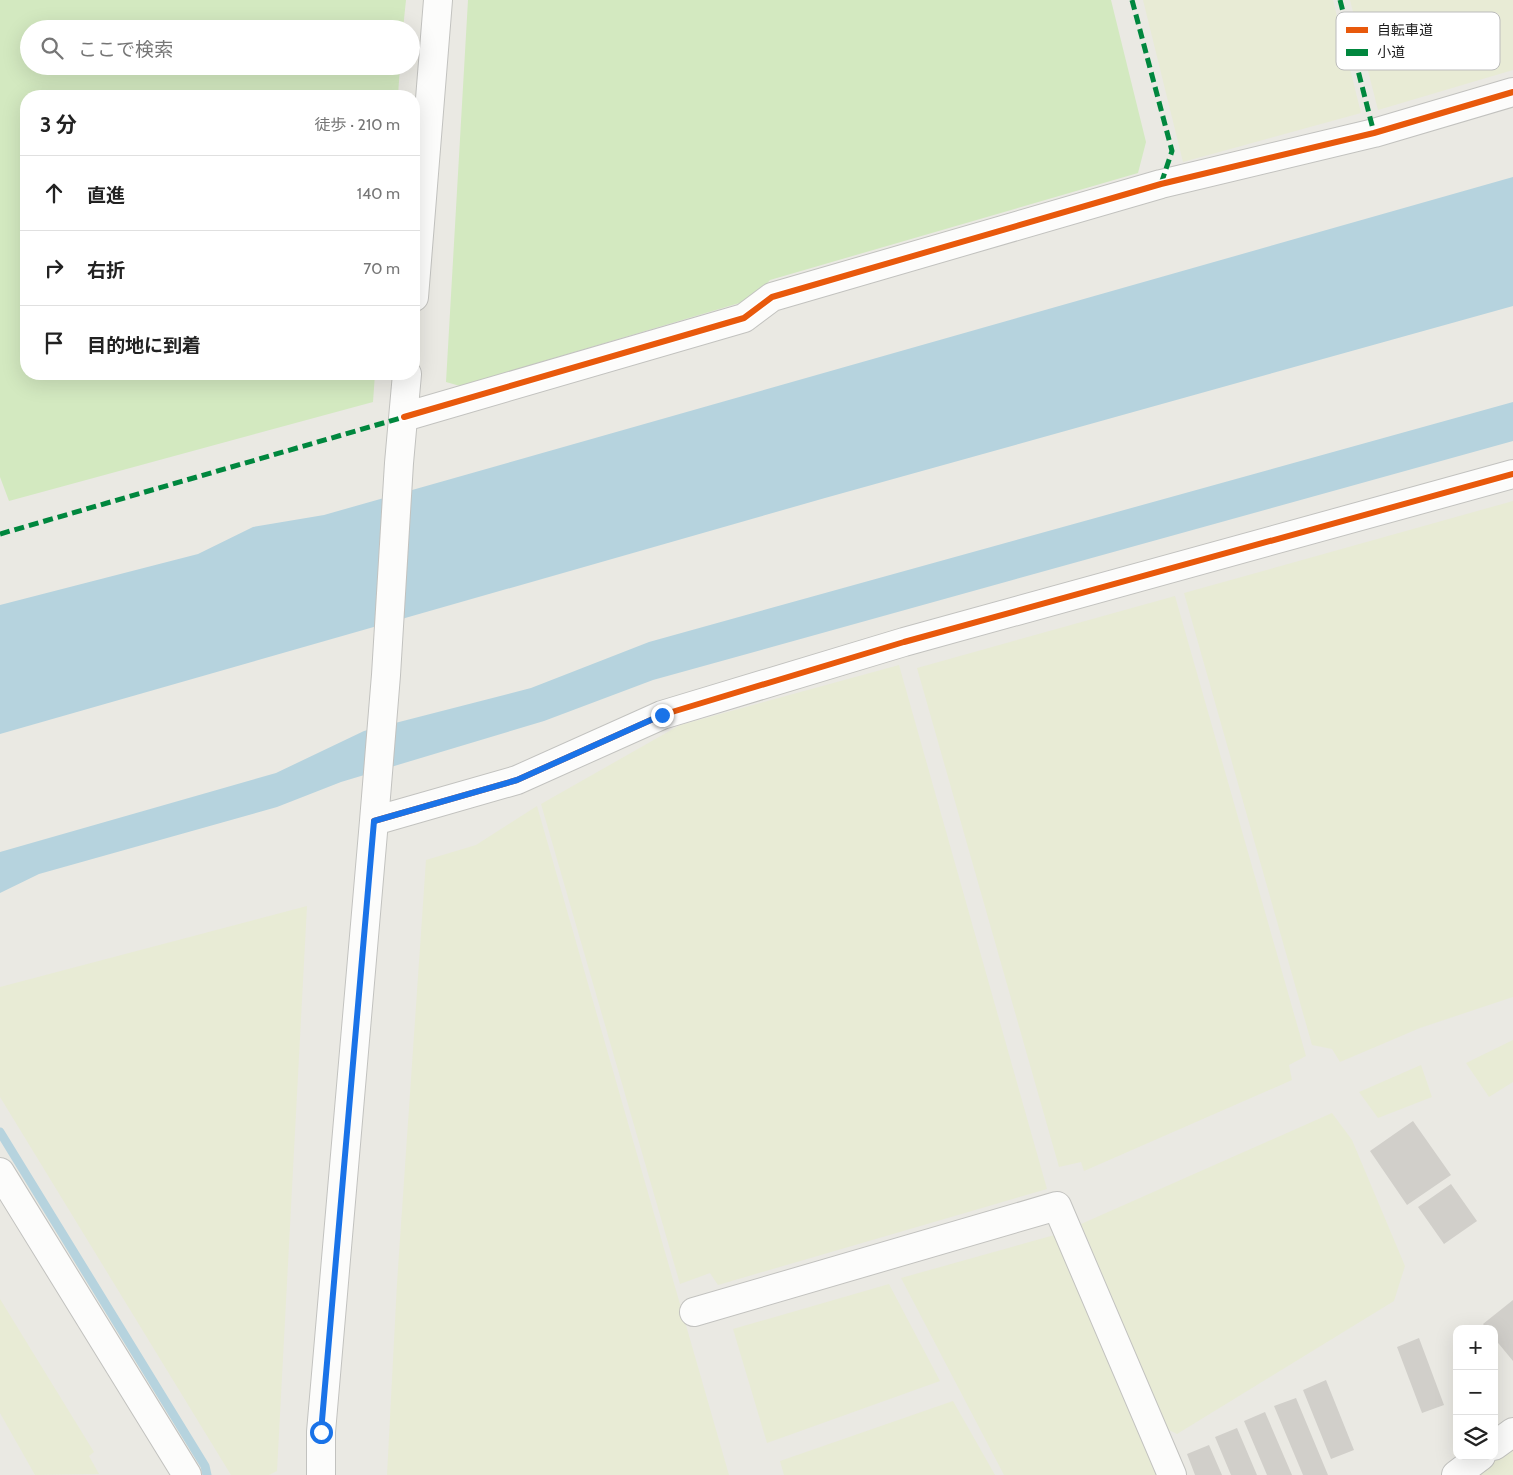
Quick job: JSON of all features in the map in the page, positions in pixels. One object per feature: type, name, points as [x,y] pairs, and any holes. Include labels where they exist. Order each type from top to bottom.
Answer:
[{"type":"street","points":[[420,223],[438,0]]},
{"type":"street","points":[[404,417],[744,318],[772,296],[1160,184],[1374,133],[1513,92]]},
{"type":"street","points":[[321,1475],[321,1432],[375,811],[386,675],[399,463],[407,380]]},
{"type":"street","points":[[375,811],[517,780],[671,712],[904,642],[1513,474]]},
{"type":"street","points":[[0,1172],[187,1475]]},
{"type":"street","points":[[694,1312],[1057,1206],[1172,1475]]},
{"type":"street","points":[[1498,1443],[1513,1432]]},
{"type":"street","points":[[1456,1475],[1476,1460]]},
{"type":"green space","points":[[0,0],[406,0],[404,20],[20,20],[20,75],[399,75],[398,90],[20,90],[20,380],[375,380],[373,402],[9,501],[0,477]]},
{"type":"green space","points":[[468,0],[1111,0],[1146,142],[1138,173],[770,280],[753,299],[460,386],[446,382]]},
{"type":"green space","points":[[1143,0],[1333,0],[1336,12],[1336,70],[1350,70],[1361,113],[1183,162]]},
{"type":"green space","points":[[1350,0],[1513,0],[1513,70],[1378,110],[1368,70],[1500,70],[1500,12],[1353,12]]},
{"type":"green space","points":[[1513,501],[1513,997],[1420,1028],[1340,1062],[1332,1049],[1312,1045],[1184,593]]},
{"type":"green space","points":[[1175,596],[1306,1056],[1289,1065],[1292,1080],[1084,1171],[1081,1162],[1059,1167],[917,668]]},
{"type":"green space","points":[[899,665],[1047,1189],[718,1285],[710,1273],[680,1284],[541,804],[680,725]]},
{"type":"green space","points":[[537,806],[729,1475],[387,1475],[397,1283],[426,860],[476,845]]},
{"type":"green space","points":[[307,906],[277,1471],[269,1475],[231,1475],[0,1097],[0,987]]},
{"type":"green space","points":[[1513,1040],[1513,1082],[1489,1097],[1466,1063]]},
{"type":"green space","points":[[1421,1065],[1432,1097],[1378,1118],[1359,1092]]},
{"type":"green space","points":[[1332,1113],[1352,1140],[1405,1266],[1394,1301],[1177,1434],[1167,1429],[1081,1224]]},
{"type":"green space","points":[[1058,1234],[1159,1475],[1004,1475],[901,1278]]},
{"type":"green space","points":[[889,1284],[940,1381],[767,1443],[733,1329]]},
{"type":"green space","points":[[0,1299],[94,1452],[89,1456],[99,1474],[35,1475],[0,1413]]},
{"type":"green space","points":[[953,1401],[995,1475],[784,1475],[780,1461]]},
{"type":"green space","points":[[1513,1445],[1513,1475],[1475,1475],[1494,1460],[1498,1460],[1498,1457]]},
{"type":"water","points":[[1513,177],[1513,306],[825,498],[0,734],[0,605],[198,554],[253,527],[324,515]]},
{"type":"water","points":[[1513,402],[1513,441],[653,680],[544,721],[341,782],[277,807],[39,874],[0,893],[0,852],[276,773],[364,731],[531,688],[649,642]]},
{"type":"building","points":[[1413,1121],[1451,1175],[1407,1205],[1370,1151]]},
{"type":"building","points":[[1451,1184],[1477,1221],[1444,1244],[1418,1207]]},
{"type":"building","points":[[1513,1300],[1513,1361],[1498,1343],[1498,1325],[1483,1324]]},
{"type":"building","points":[[1419,1338],[1444,1405],[1422,1413],[1397,1347]]},
{"type":"building","points":[[1326,1380],[1354,1450],[1331,1459],[1303,1390]]},
{"type":"building","points":[[1296,1398],[1328,1475],[1303,1475],[1274,1406]]},
{"type":"building","points":[[1265,1412],[1292,1475],[1267,1475],[1244,1421]]},
{"type":"building","points":[[1237,1428],[1257,1475],[1231,1475],[1215,1437]]},
{"type":"building","points":[[1209,1445],[1222,1475],[1195,1475],[1187,1454]]},
{"type":"waterway","points":[[0,1132],[205,1466],[207,1475]]},
{"type":"marked path","points":[[1132,0],[1172,151],[1161,184]]},
{"type":"marked path","points":[[1340,0],[1343,12]]},
{"type":"marked path","points":[[1358,70],[1374,133]]},
{"type":"marked path","points":[[0,534],[404,417]]},
{"type":"cycle path","points":[[404,417],[744,318],[772,297],[1161,184],[1374,133],[1513,92]]},
{"type":"cycle path","points":[[374,821],[517,780],[662,715],[904,642],[1513,474]]},
{"type":"route","points":[[321,1432],[374,821],[517,780],[662,715]]}]
